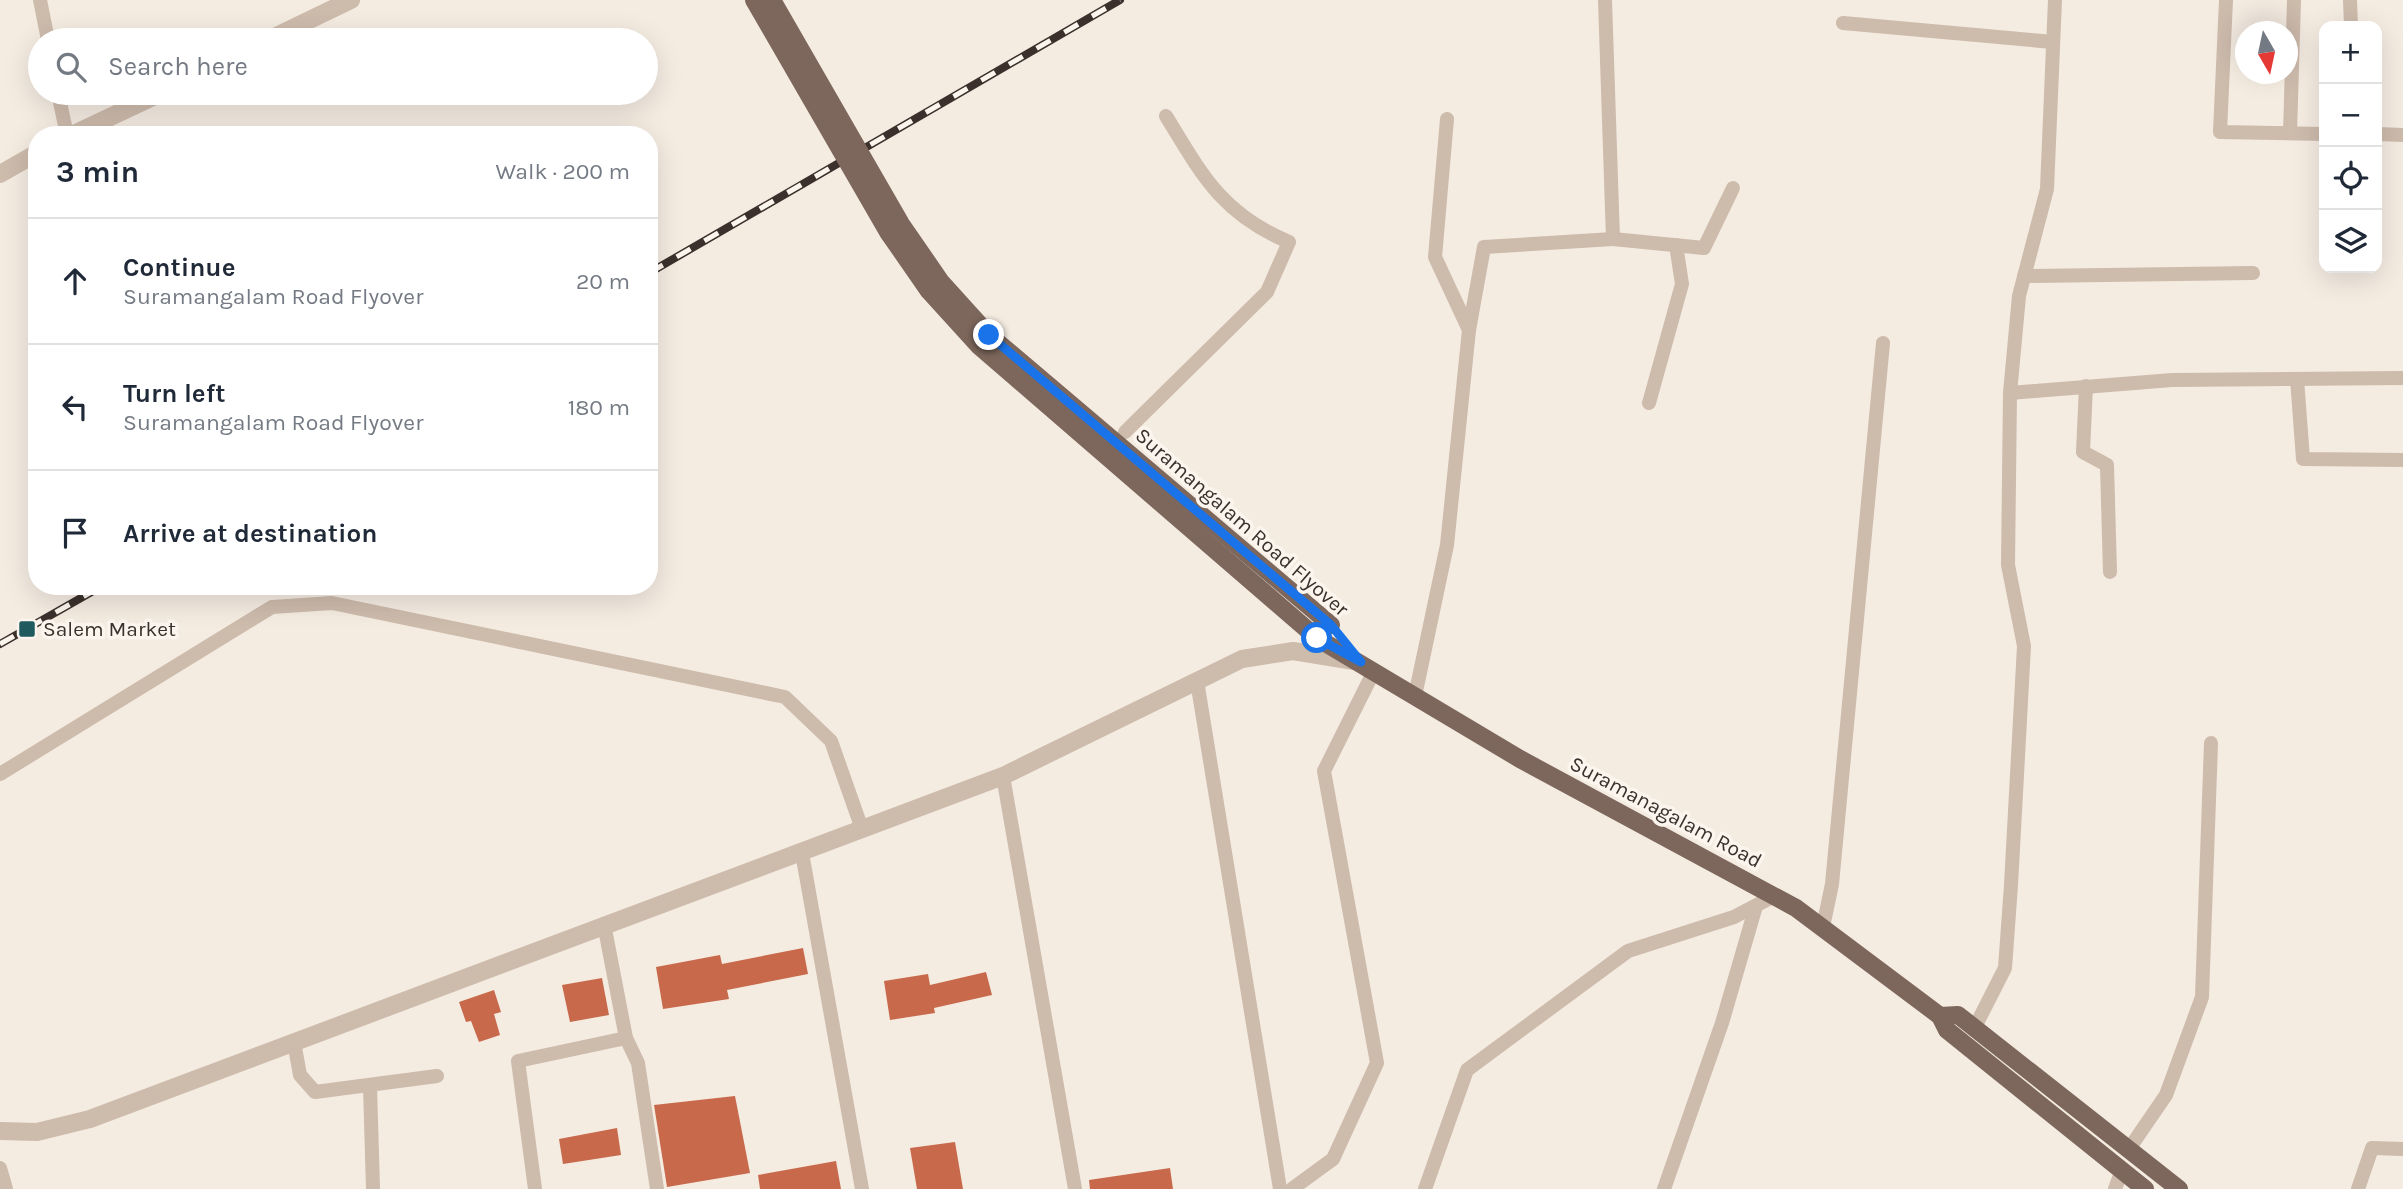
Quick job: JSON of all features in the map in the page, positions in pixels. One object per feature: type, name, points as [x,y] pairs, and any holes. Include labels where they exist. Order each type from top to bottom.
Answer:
[{"type":"main road","name":"Suramangalam Road Flyover","points":[[754,0],[888,232],[929,291],[979,346],[1367,666]]},
{"type":"main road","name":"Suramangalam Road Flyover","points":[[772,0],[901,224],[941,282],[989,335],[1324,631]]},
{"type":"main road","name":"Suramanagalam Road","points":[[1367,666],[1520,759],[1774,896],[1823,928],[1940,1016],[1947,1030],[2146,1189]]},
{"type":"main road","name":"Suramanagalam Road","points":[[1940,1016],[1958,1015],[2179,1189]]},
{"type":"street","points":[[40,0],[46,28]]},
{"type":"street","points":[[293,28],[351,0]]},
{"type":"street","points":[[1605,0],[1614,239]]},
{"type":"street","points":[[1974,1028],[2005,968],[2024,646],[2008,565],[2011,393],[2018,296],[2047,189],[2055,0]]},
{"type":"street","points":[[2226,0],[2220,132],[2319,134]]},
{"type":"street","points":[[2290,133],[2294,0]]},
{"type":"street","points":[[2350,0],[2351,21]]},
{"type":"street","points":[[1843,23],[2053,42]]},
{"type":"street","points":[[61,105],[67,126]]},
{"type":"street","points":[[89,126],[135,105]]},
{"type":"street","points":[[1125,432],[1268,292],[1289,242],[1261,230],[1210,188],[1166,116]]},
{"type":"street","points":[[1447,119],[1435,257],[1469,330]]},
{"type":"street","points":[[2382,134],[2403,135]]},
{"type":"street","points":[[0,174],[28,158]]},
{"type":"street","points":[[1415,696],[1447,545],[1469,330],[1483,247],[1614,239],[1704,248],[1732,188]]},
{"type":"street","points":[[1649,403],[1682,284],[1676,245]]},
{"type":"street","points":[[2024,276],[2253,273]]},
{"type":"street","points":[[1823,928],[1832,884],[1882,343]]},
{"type":"street","points":[[2297,379],[2303,459],[2403,460]]},
{"type":"street","points":[[2011,393],[2172,380],[2403,379]]},
{"type":"street","points":[[2087,386],[2083,452],[2107,464],[2110,572]]},
{"type":"street","points":[[0,774],[272,607],[332,603],[785,697],[831,741],[862,829]]},
{"type":"street","points":[[0,1131],[37,1132],[90,1119],[1003,776],[1242,659],[1293,651],[1367,666],[1324,771],[1377,1063],[1333,1159],[1292,1189]]},
{"type":"street","points":[[1197,681],[1280,1189]]},
{"type":"street","points":[[2129,1149],[2166,1095],[2202,997],[2211,743]]},
{"type":"street","points":[[1003,776],[1075,1189]]},
{"type":"street","points":[[802,853],[862,1189]]},
{"type":"street","points":[[1425,1189],[1467,1070],[1628,951],[1734,917],[1774,896]]},
{"type":"street","points":[[1664,1189],[1722,1023],[1756,906]]},
{"type":"street","points":[[604,924],[626,1038],[638,1063],[657,1189]]},
{"type":"street","points":[[535,1189],[518,1060],[626,1038]]},
{"type":"street","points":[[294,1042],[300,1075],[315,1092],[370,1087],[437,1076]]},
{"type":"street","points":[[370,1087],[373,1189]]},
{"type":"street","points":[[2358,1189],[2372,1148],[2403,1149]]},
{"type":"street","points":[[0,1168],[6,1189]]},
{"type":"street","points":[[2115,1189],[2122,1170]]},
{"type":"building","points":[[803,948],[808,974],[727,990],[729,999],[663,1009],[656,967],[720,955],[722,964]]},
{"type":"building","points":[[986,972],[992,995],[934,1008],[935,1013],[890,1020],[884,981],[928,974],[930,985]]},
{"type":"building","points":[[602,978],[609,1015],[570,1022],[562,985]]},
{"type":"building","points":[[494,990],[501,1012],[494,1014],[500,1035],[479,1042],[471,1021],[466,1022],[459,1002]]},
{"type":"building","points":[[735,1096],[750,1173],[667,1187],[654,1105]]},
{"type":"building","points":[[617,1128],[621,1155],[563,1164],[559,1139]]},
{"type":"building","points":[[955,1142],[963,1189],[917,1189],[910,1148]]},
{"type":"building","points":[[836,1161],[841,1189],[760,1189],[758,1175]]},
{"type":"building","points":[[1170,1168],[1173,1189],[1090,1189],[1089,1180]]},
{"type":"railway","points":[[658,268],[1120,0]]},
{"type":"railway","points":[[0,644],[86,595]]},
{"type":"place","name":"Salem Market","points":[[27,629]]},
{"type":"route","points":[[989,335],[1331,625],[1361,662],[1317,638]]}]
